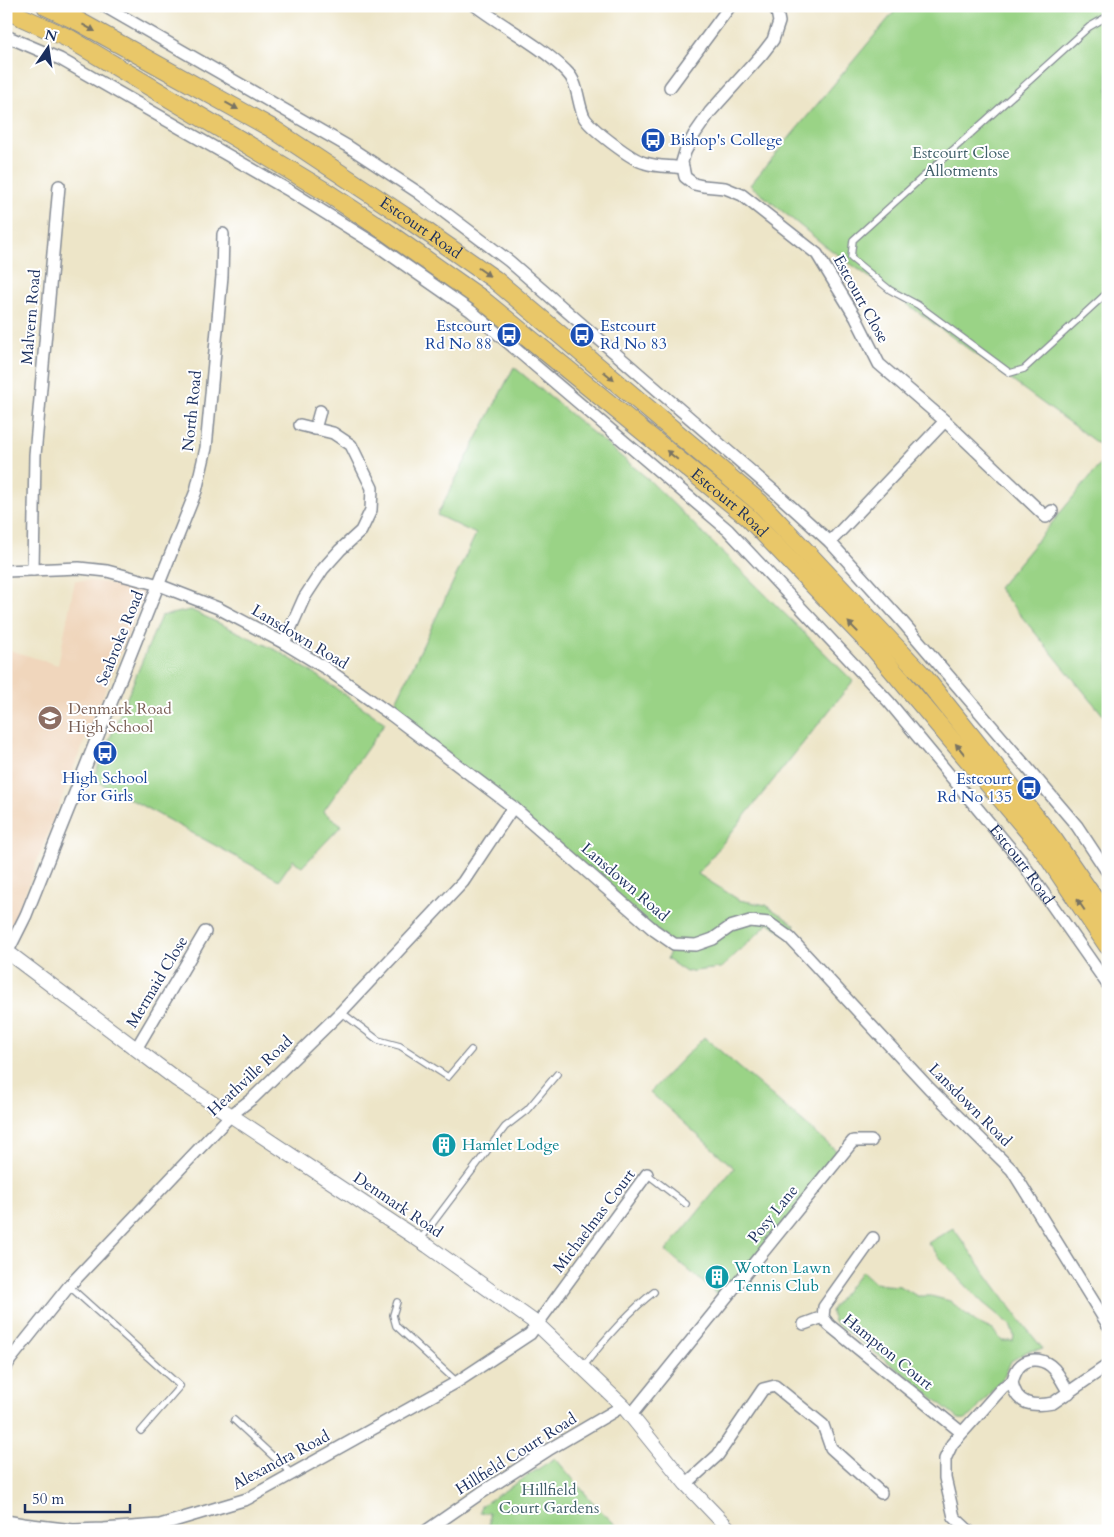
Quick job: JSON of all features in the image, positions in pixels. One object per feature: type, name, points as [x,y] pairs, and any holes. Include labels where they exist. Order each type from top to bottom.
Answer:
[{"type":"main road","name":"Estcourt Road","points":[[46,6],[78,21],[273,128],[404,216],[494,279],[760,503],[924,677],[1053,839],[1108,919]]},
{"type":"main road","name":"Estcourt Road","points":[[6,10],[70,39],[326,192],[380,237],[480,298],[748,517],[874,648],[1040,844],[1108,946]]},
{"type":"street","name":"Estcourt Road","points":[[104,6],[322,131],[419,192],[509,262],[775,492],[830,542],[900,619],[1076,826],[1108,873]]},
{"type":"street","points":[[476,6],[531,43],[568,72],[574,81],[584,117],[600,133],[633,158],[643,163],[683,168],[682,162],[685,152],[710,112],[773,40],[779,22],[773,6]]},
{"type":"street","points":[[670,87],[730,6]]},
{"type":"street","name":"Estcourt Road","points":[[6,36],[60,59],[290,190],[380,237],[471,311],[728,530],[889,702],[1021,861],[1108,985]]},
{"type":"street","name":"Estcourt Close","points":[[683,168],[685,177],[694,184],[725,188],[742,195],[818,254],[856,318],[879,364],[945,421],[1047,516]]},
{"type":"street","name":"Malvern Road","points":[[33,570],[35,456],[59,186]]},
{"type":"street","name":"North Road","points":[[160,585],[196,491],[206,448],[222,276],[222,234]]},
{"type":"street","points":[[315,429],[320,411]]},
{"type":"street","points":[[830,542],[945,421]]},
{"type":"street","points":[[284,643],[304,598],[323,569],[361,531],[371,510],[372,488],[351,445],[333,433],[300,425]]},
{"type":"street","name":"Estcourt Road","points":[[760,503],[775,492]]},
{"type":"street","name":"Lansdown Road","points":[[6,571],[79,568],[107,570],[160,585],[218,608],[284,643],[327,669],[390,714],[513,807],[654,930],[674,944],[696,945],[712,939],[730,927],[750,921],[769,923],[790,938],[929,1088],[1012,1170],[1108,1325]]},
{"type":"street","name":"Seabroke Road","points":[[7,953],[26,914],[160,585]]},
{"type":"street","points":[[886,635],[900,619]]},
{"type":"street","points":[[889,702],[909,688]]},
{"type":"street","name":"Heathville Road","points":[[7,1362],[69,1286],[231,1115],[253,1098],[341,1012],[463,882],[513,807]]},
{"type":"street","name":"Mermaid Close","points":[[136,1049],[205,932]]},
{"type":"street","name":"Denmark Road","points":[[7,953],[176,1079],[420,1240],[537,1324],[627,1411],[686,1484],[731,1531]]},
{"type":"street","name":"Posy Lane","points":[[627,1411],[852,1141],[871,1141]]},
{"type":"street","name":"Michaelmas Court","points":[[537,1324],[647,1174]]},
{"type":"street","name":"Hampton Court","points":[[873,1238],[824,1307],[823,1317],[829,1325],[961,1432]]},
{"type":"street","points":[[804,1324],[823,1317]]},
{"type":"street","name":"Alexandra Road","points":[[6,1521],[73,1530],[160,1525],[247,1499],[457,1382],[530,1334],[537,1324]]},
{"type":"street","points":[[1069,1393],[1054,1369],[1042,1360],[1031,1360],[1022,1364],[1014,1374],[1012,1382],[1014,1392],[1022,1401],[1034,1406],[1053,1403],[1069,1393],[1108,1365]]},
{"type":"street","points":[[969,1531],[954,1517],[945,1478],[945,1459],[952,1444],[961,1432],[1003,1387],[1012,1382]]},
{"type":"street","points":[[686,1484],[718,1455],[763,1389],[775,1386],[823,1425],[831,1448],[882,1493]]},
{"type":"street","name":"Hillfield Court Road","points":[[426,1531],[481,1493],[540,1456],[627,1411]]},
{"type":"lane","points":[[1108,16],[1089,27],[853,240],[851,258],[890,290],[918,305],[1010,373],[1024,369],[1108,292]]},
{"type":"lane","points":[[341,1012],[378,1040],[400,1046],[448,1077],[471,1050]]},
{"type":"lane","points":[[420,1240],[505,1127],[527,1110],[557,1074]]},
{"type":"lane","name":"Michaelmas Court","points":[[647,1174],[686,1204]]},
{"type":"lane","points":[[69,1286],[180,1386],[142,1431]]},
{"type":"lane","points":[[583,1367],[638,1304],[654,1292]]},
{"type":"lane","points":[[397,1302],[393,1315],[396,1326],[457,1382]]},
{"type":"lane","points":[[234,1420],[292,1474]]},
{"type":"shaded area","name":"Denmark Road High School","points":[[75,580],[103,582],[145,593],[8,932],[6,930],[6,649],[58,665]]},
{"type":"green space","name":"Estcourt Close Allotments","points":[[899,6],[1108,6],[1108,451],[824,245],[750,185]]},
{"type":"green space","points":[[514,367],[647,478],[853,681],[698,874],[739,900],[766,905],[795,925],[790,938],[769,923],[721,968],[686,972],[667,959],[673,944],[513,807],[390,714],[476,534],[437,515]]},
{"type":"green space","points":[[1108,455],[1108,721],[998,588]]},
{"type":"green space","points":[[191,610],[278,651],[321,678],[385,723],[323,812],[342,825],[302,867],[293,860],[279,880],[93,779],[161,616]]},
{"type":"green space","points":[[704,1037],[841,1155],[725,1301],[666,1251],[734,1168],[650,1092]]},
{"type":"green space","points":[[953,1228],[1043,1349],[1028,1351],[1011,1361],[1005,1375],[974,1413],[963,1419],[959,1419],[904,1374],[834,1322],[831,1312],[862,1271],[875,1283],[900,1286],[917,1296],[931,1296],[950,1301],[976,1322],[993,1330],[1002,1341],[1013,1341],[1014,1336],[1010,1325],[982,1302],[946,1265],[928,1243]]},
{"type":"green space","name":"Hillfield Court Gardens","points":[[555,1458],[596,1506],[622,1531],[489,1531],[489,1513],[480,1512],[481,1506]]},
{"type":"place","name":"Bishop's College","points":[[653,140]]},
{"type":"place","name":"Estcourt Rd No 88","points":[[509,335]]},
{"type":"place","name":"Estcourt Rd No 83","points":[[582,335]]},
{"type":"place","name":"Denmark Road High School","points":[[50,718]]},
{"type":"place","name":"High School for Girls","points":[[105,753]]},
{"type":"place","name":"Estcourt Rd No 135","points":[[1029,788]]},
{"type":"place","name":"Hamlet Lodge","points":[[444,1145]]},
{"type":"place","name":"Wotton Lawn Tennis Club","points":[[717,1277]]}]
